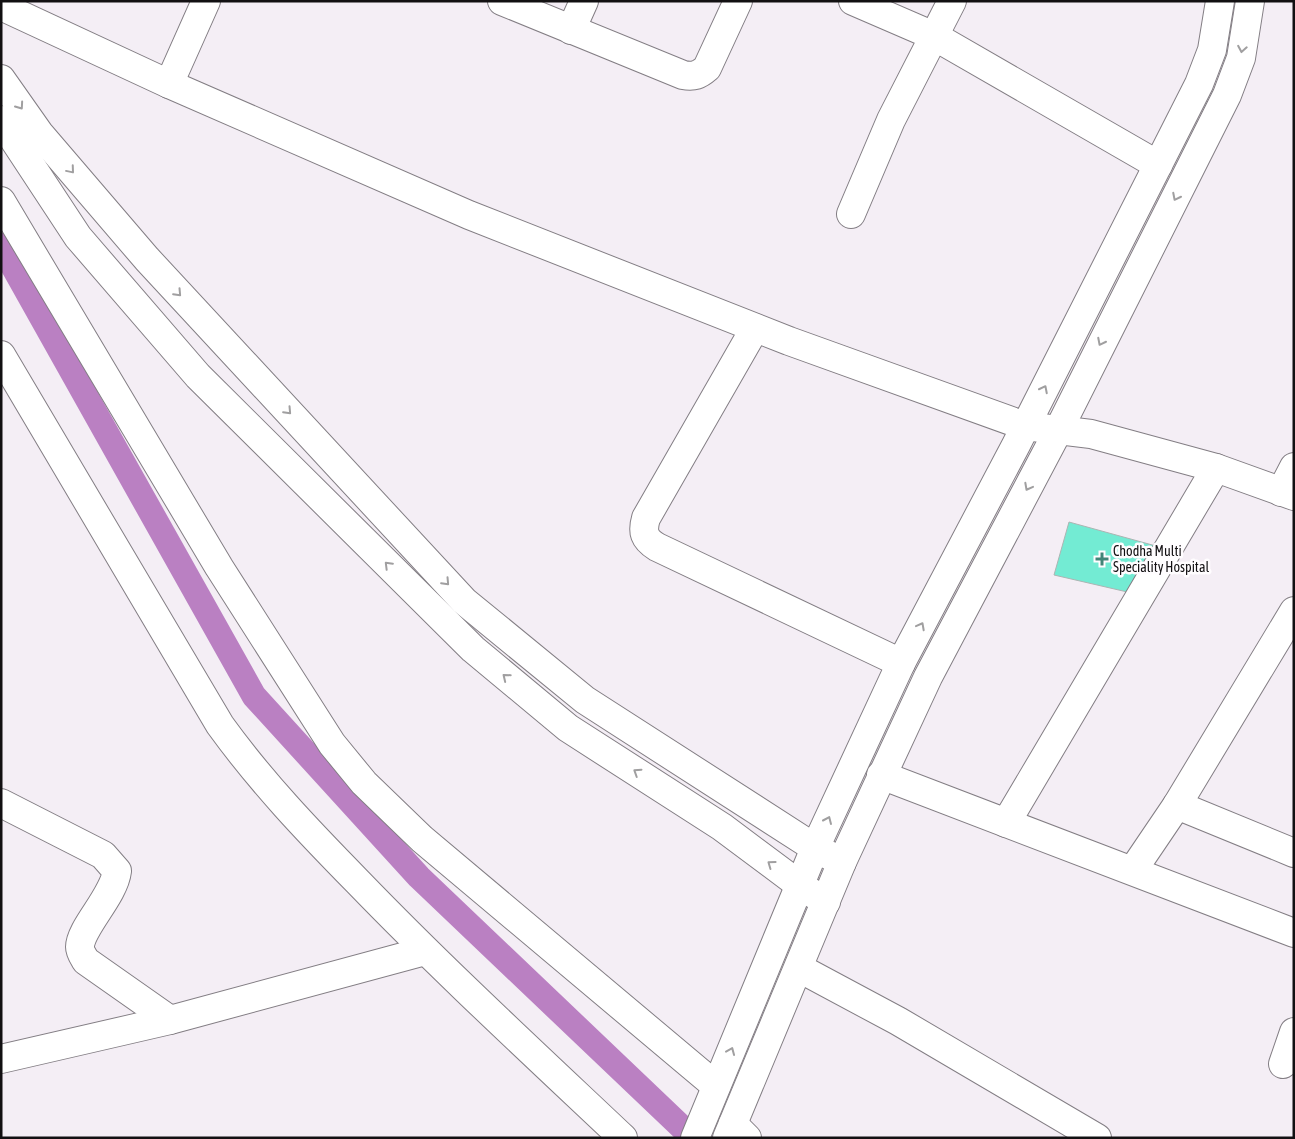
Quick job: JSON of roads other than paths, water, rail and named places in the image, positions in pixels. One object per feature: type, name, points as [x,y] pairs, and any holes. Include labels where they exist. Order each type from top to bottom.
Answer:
[{"type":"main road","points":[[169,84],[206,1]]},
{"type":"main road","points":[[502,1],[683,76],[699,75],[707,68],[738,1]]},
{"type":"main road","points":[[571,30],[584,1]]},
{"type":"main road","points":[[853,1],[934,36],[1158,166]]},
{"type":"main road","points":[[851,214],[891,120],[952,1]]},
{"type":"main road","points":[[695,1138],[816,848],[901,663],[1025,426],[1199,84],[1212,50],[1220,1]]},
{"type":"main road","points":[[736,1133],[799,968],[842,862],[881,775],[928,677],[1059,429],[1227,95],[1241,58],[1250,1]]},
{"type":"main road","points":[[1,6],[169,84],[469,216],[755,328],[1025,426],[1091,434],[1216,468],[1287,494],[1294,467]]},
{"type":"main road","points":[[1,79],[39,133],[147,259],[464,601],[585,700],[816,848],[842,862]]},
{"type":"main road","points":[[1,120],[78,237],[198,376],[467,644],[568,728],[722,827],[801,886],[826,902]]},
{"type":"main road","points":[[1,201],[218,567],[332,744],[358,777],[422,839],[716,1086]]},
{"type":"main road","points":[[755,328],[646,518],[643,528],[645,537],[657,547],[901,663]]},
{"type":"main road","points":[[1,355],[9,389],[226,732],[252,769],[282,804],[425,951],[623,1138]]},
{"type":"main road","points":[[1006,823],[1216,468]]},
{"type":"main road","points":[[1133,870],[1177,806],[1294,611]]},
{"type":"main road","points":[[568,728],[585,700]]},
{"type":"main road","points":[[881,775],[1294,933]]},
{"type":"main road","points":[[1,803],[103,856],[111,862],[117,871],[116,882],[84,935],[80,945],[81,954],[86,961],[170,1020]]},
{"type":"main road","points":[[1177,806],[1294,852]]},
{"type":"main road","points":[[1,1059],[170,1020],[425,951]]},
{"type":"main road","points":[[799,968],[898,1021],[1096,1138]]},
{"type":"main road","points":[[1283,1064],[1294,1032]]},
{"type":"waterway","points":[[1,245],[254,696],[419,877],[693,1138]]},
{"type":"place","name":"Chodha Multi Speciality Hospital","points":[[1102,559]]}]
